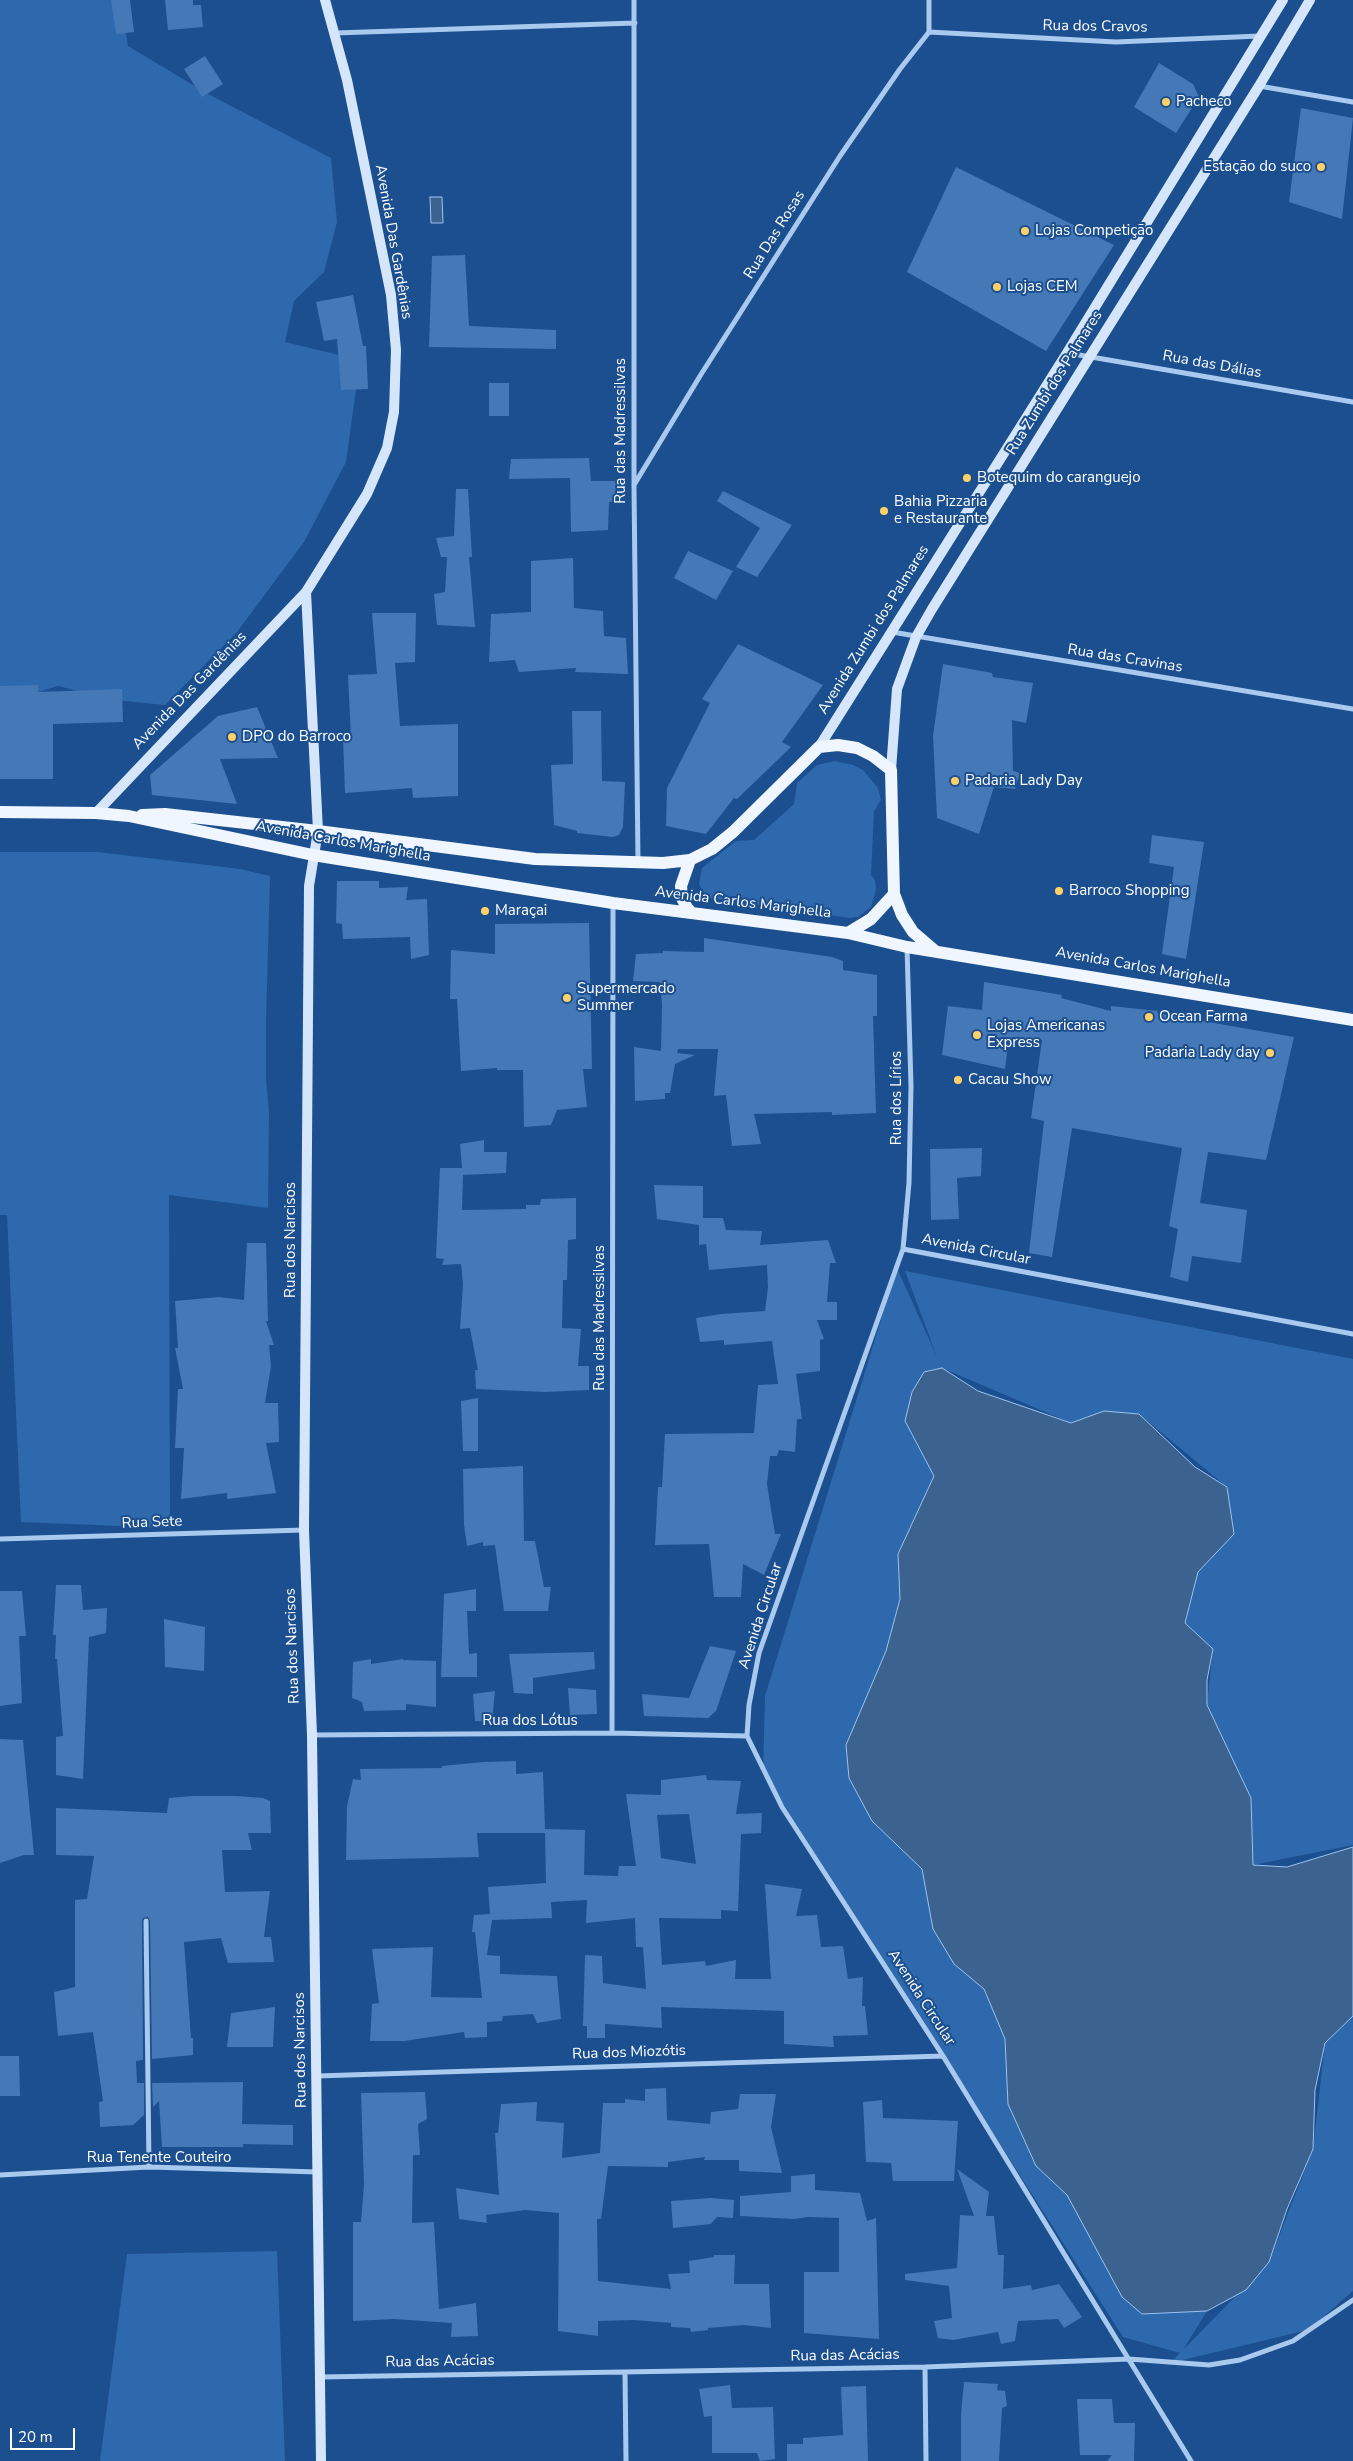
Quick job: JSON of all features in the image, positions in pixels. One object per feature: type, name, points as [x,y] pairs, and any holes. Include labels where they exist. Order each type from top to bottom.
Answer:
[{"type":"main road","points":[[819,747],[838,745],[857,748],[873,756],[891,770]]},
{"type":"main road","name":"Avenida Zumbi dos Palmares","points":[[690,860],[703,855],[733,832],[819,747]]},
{"type":"main road","name":"Rua Zumbi dos Palmares","points":[[891,770],[894,894]]},
{"type":"main road","name":"Avenida Carlos Marighella","points":[[0,812],[96,813],[129,816],[314,855],[613,903],[848,933],[907,947],[1353,1020]]},
{"type":"main road","name":"Avenida Carlos Marighella","points":[[129,816],[165,814],[318,831],[535,859],[663,863],[690,860]]},
{"type":"main road","points":[[690,860],[681,886],[682,898],[692,913]]},
{"type":"main road","points":[[848,933],[871,919],[894,894],[902,915],[913,932],[934,950]]},
{"type":"street","name":"Avenida Das Gardênias","points":[[96,813],[306,592],[367,494],[387,448],[394,412],[396,350],[391,295],[347,80],[325,0]]},
{"type":"street","name":"Rua das Madressilvas","points":[[634,0],[634,485],[638,862]]},
{"type":"street","points":[[929,0],[929,32]]},
{"type":"street","name":"Avenida Zumbi dos Palmares","points":[[819,747],[1067,353],[1283,0]]},
{"type":"street","name":"Rua Zumbi dos Palmares","points":[[891,770],[897,689],[916,637],[1259,86],[1310,0]]},
{"type":"street","points":[[334,33],[634,23]]},
{"type":"street","name":"Rua dos Cravos","points":[[929,32],[1116,42],[1261,36]]},
{"type":"street","name":"Rua Das Rosas","points":[[634,485],[700,376],[840,156],[900,69],[929,32]]},
{"type":"street","points":[[1259,86],[1353,102]]},
{"type":"street","name":"Rua das Dálias","points":[[1067,353],[1353,402]]},
{"type":"street","points":[[306,592],[318,831]]},
{"type":"street","name":"Rua das Cravinas","points":[[892,632],[1353,709]]},
{"type":"street","name":"Rua dos Narcisos","points":[[318,831],[309,886],[304,1530],[312,1736],[321,2461]]},
{"type":"street","name":"Rua das Madressilvas","points":[[612,1733],[613,903]]},
{"type":"street","name":"Rua dos Lírios","points":[[903,1249],[909,1183],[911,1086],[907,947]]},
{"type":"street","name":"Avenida Circular","points":[[1191,2461],[943,2056],[782,1807],[747,1736],[749,1705],[759,1653],[903,1249],[1353,1334]]},
{"type":"street","name":"Rua Sete","points":[[0,1539],[304,1530]]},
{"type":"street","name":"Rua dos Lótus","points":[[312,1736],[612,1733],[747,1736]]},
{"type":"street","points":[[146,1921],[149,2167]]},
{"type":"street","name":"Rua dos Miozótis","points":[[316,2076],[943,2056]]},
{"type":"street","name":"Rua Tenente Couteiro","points":[[0,2175],[149,2167],[318,2172]]},
{"type":"street","name":"Rua das Acácias","points":[[320,2377],[925,2367],[1129,2358],[1209,2365],[1240,2360],[1292,2340],[1353,2300]]},
{"type":"street","points":[[925,2367],[926,2461]]},
{"type":"street","points":[[625,2372],[626,2461]]},
{"type":"shaded area","points":[[0,0],[120,0],[128,46],[208,94],[331,158],[337,222],[324,272],[294,301],[285,342],[360,360],[346,462],[304,542],[237,632],[165,705],[114,700],[58,686],[25,696],[0,696]]},
{"type":"shaded area","points":[[430,197],[442,197],[443,223],[431,223]]},
{"type":"shaded area","points":[[835,761],[853,765],[863,770],[878,788],[881,800],[874,811],[871,875],[875,880],[876,890],[871,907],[858,917],[850,918],[710,898],[705,895],[699,884],[702,868],[736,841],[754,840],[794,804],[797,783],[817,765]]},
{"type":"shaded area","points":[[0,852],[98,852],[240,869],[270,876],[266,1022],[266,1079],[269,1112],[268,1208],[169,1195],[170,1528],[21,1522],[7,1215],[0,1215]]},
{"type":"shaded area","points":[[897,1268],[937,1357],[905,1271],[1353,1359],[1353,1845],[1253,1865],[1251,1798],[1207,1705],[1213,1649],[1185,1623],[1198,1572],[1234,1533],[1227,1487],[1139,1414],[1071,1423],[942,1368],[924,1372],[905,1421],[934,1476],[898,1554],[900,1599],[886,1651],[846,1745],[849,1778],[872,1821],[922,1869],[933,1929],[954,1964],[984,1989],[1005,2039],[1008,2104],[1036,2166],[1067,2195],[1142,2314],[1207,2311],[1183,2350],[1269,2262],[1313,2149],[1325,2043],[1353,2016],[1353,2291],[1308,2330],[1170,2363],[1180,2353],[1123,2337],[763,1772],[765,1696]]},
{"type":"shaded area","points":[[942,1368],[978,1391],[1071,1423],[1104,1411],[1139,1414],[1195,1467],[1227,1487],[1234,1534],[1198,1572],[1185,1623],[1213,1649],[1207,1680],[1207,1705],[1251,1798],[1253,1865],[1287,1867],[1353,1847],[1353,2016],[1325,2043],[1315,2090],[1313,2149],[1287,2209],[1269,2262],[1246,2290],[1207,2311],[1142,2314],[1122,2297],[1067,2195],[1036,2166],[1008,2104],[1005,2039],[984,1989],[954,1964],[933,1929],[922,1869],[872,1821],[849,1778],[846,1745],[886,1651],[900,1599],[898,1554],[934,1476],[905,1421],[912,1392],[924,1372]]},
{"type":"shaded area","points":[[277,2251],[285,2461],[100,2461],[127,2254]]},
{"type":"building","points":[[111,0],[130,0],[134,32],[116,34]]},
{"type":"building","points":[[165,0],[193,0],[193,5],[201,5],[203,27],[168,30]]},
{"type":"building","points":[[205,56],[223,84],[202,97],[184,69]]},
{"type":"building","name":"Pacheco","points":[[1159,63],[1193,84],[1199,97],[1176,133],[1134,107]]},
{"type":"building","name":"Estação do suco","points":[[1301,108],[1353,118],[1342,219],[1289,202]]},
{"type":"building","points":[[956,167],[1114,245],[1046,351],[907,272]]},
{"type":"building","points":[[465,255],[469,326],[556,330],[556,349],[429,347],[432,256]]},
{"type":"building","points":[[353,295],[363,346],[366,346],[368,389],[341,390],[337,339],[324,341],[316,302]]},
{"type":"building","points":[[489,383],[509,383],[509,416],[489,416]]},
{"type":"building","points":[[589,458],[591,481],[621,481],[620,501],[609,502],[608,530],[571,532],[570,478],[509,479],[511,459]]},
{"type":"building","points":[[456,489],[468,489],[472,557],[469,557],[475,627],[437,625],[434,594],[445,592],[447,557],[441,557],[436,538],[454,536]]},
{"type":"building","points":[[723,491],[792,525],[757,577],[736,567],[760,528],[717,501]]},
{"type":"building","points":[[688,551],[733,571],[716,600],[674,578]]},
{"type":"building","points":[[573,558],[574,608],[603,611],[604,636],[626,638],[628,674],[575,672],[576,668],[519,672],[515,660],[489,662],[491,614],[531,612],[531,561]]},
{"type":"building","points":[[372,613],[416,613],[415,662],[395,663],[400,726],[458,724],[458,796],[413,798],[412,788],[345,793],[343,738],[351,738],[348,675],[377,674]]},
{"type":"building","points":[[738,644],[823,685],[782,742],[791,747],[737,799],[734,798],[706,834],[666,826],[667,788],[710,703],[702,699]]},
{"type":"building","points":[[943,664],[992,673],[993,677],[1033,683],[1026,723],[1012,720],[1013,771],[1020,773],[1015,789],[994,787],[979,834],[937,818],[933,736]]},
{"type":"building","points":[[38,685],[38,692],[122,689],[123,722],[53,724],[53,779],[0,779],[0,686]]},
{"type":"building","name":"DPO do Barroco","points":[[257,707],[278,758],[220,759],[237,804],[152,795],[150,775],[218,716]]},
{"type":"building","points":[[572,711],[601,711],[602,781],[625,782],[623,827],[619,835],[613,837],[577,833],[577,831],[554,825],[551,765],[573,764]]},
{"type":"building","points":[[1152,835],[1204,842],[1186,959],[1162,954],[1174,867],[1149,863]]},
{"type":"building","points":[[337,881],[379,881],[379,888],[408,887],[406,900],[427,899],[429,955],[411,959],[410,937],[343,939],[342,924],[336,923]]},
{"type":"building","points":[[589,923],[592,1069],[583,1069],[587,1107],[557,1110],[551,1125],[524,1127],[523,1070],[497,1070],[497,1068],[461,1071],[457,999],[450,999],[451,950],[495,954],[495,924]]},
{"type":"building","points":[[704,938],[832,957],[843,961],[843,970],[877,975],[877,1016],[873,1016],[876,1113],[832,1115],[832,1112],[754,1114],[761,1144],[732,1146],[726,1095],[714,1096],[718,1049],[678,1049],[677,1053],[695,1055],[675,1064],[670,1093],[665,1093],[665,1099],[635,1101],[634,1047],[661,1051],[662,1004],[660,982],[633,981],[636,954],[663,953],[663,951],[704,952]]},
{"type":"building","points":[[984,982],[1062,995],[1061,998],[1111,1011],[1111,1006],[1158,1011],[1157,1013],[1294,1037],[1266,1160],[1208,1152],[1200,1203],[1247,1210],[1241,1263],[1192,1256],[1188,1282],[1170,1277],[1178,1229],[1169,1226],[1182,1148],[1072,1128],[1052,1257],[1029,1253],[1044,1121],[1031,1118],[1042,1040],[1009,1038],[1005,1069],[942,1055],[948,1006],[982,1010]]},
{"type":"building","points":[[484,1140],[484,1152],[507,1152],[506,1173],[463,1175],[462,1210],[526,1209],[526,1205],[540,1205],[541,1199],[576,1198],[576,1239],[568,1240],[567,1280],[563,1280],[562,1328],[581,1329],[578,1366],[589,1366],[589,1390],[545,1392],[476,1389],[475,1370],[478,1370],[470,1328],[460,1329],[463,1284],[461,1264],[442,1265],[444,1259],[436,1258],[440,1168],[462,1168],[460,1144]]},
{"type":"building","points":[[982,1148],[981,1176],[957,1178],[959,1219],[931,1220],[930,1149]]},
{"type":"building","points":[[654,1185],[703,1186],[703,1218],[723,1218],[726,1230],[762,1231],[760,1245],[828,1240],[836,1263],[830,1263],[827,1302],[837,1302],[837,1320],[817,1320],[824,1339],[820,1340],[820,1371],[796,1374],[802,1419],[797,1419],[795,1452],[779,1450],[777,1456],[770,1456],[767,1484],[775,1534],[781,1534],[764,1575],[743,1564],[741,1597],[714,1597],[709,1544],[655,1545],[658,1487],[662,1487],[665,1434],[754,1433],[758,1385],[778,1384],[772,1341],[724,1345],[724,1340],[700,1342],[696,1318],[765,1311],[768,1287],[767,1265],[709,1270],[706,1244],[699,1245],[699,1225],[657,1219]]},
{"type":"building","points":[[247,1243],[266,1243],[268,1321],[266,1321],[274,1345],[269,1345],[271,1366],[265,1403],[278,1403],[279,1442],[266,1443],[276,1493],[227,1499],[227,1493],[181,1499],[184,1448],[175,1448],[178,1389],[183,1389],[175,1348],[178,1348],[175,1301],[219,1297],[244,1300]]},
{"type":"building","points":[[478,1398],[478,1451],[463,1451],[461,1401]]},
{"type":"building","points":[[523,1466],[524,1541],[535,1541],[544,1587],[551,1587],[548,1611],[504,1611],[495,1545],[483,1546],[483,1542],[467,1546],[464,1525],[463,1469]]},
{"type":"building","points":[[56,1585],[81,1585],[83,1610],[107,1608],[106,1633],[89,1637],[83,1779],[56,1775],[56,1737],[63,1736],[57,1659],[55,1659],[56,1635],[53,1635]]},
{"type":"building","points":[[476,1589],[476,1611],[467,1611],[469,1654],[477,1653],[477,1677],[441,1677],[444,1594]]},
{"type":"building","points":[[0,1591],[22,1591],[26,1636],[19,1636],[22,1703],[0,1706]]},
{"type":"building","points":[[164,1619],[205,1627],[204,1671],[165,1667]]},
{"type":"building","points":[[710,1646],[736,1651],[716,1711],[708,1718],[644,1716],[642,1694],[689,1698]]},
{"type":"building","points":[[594,1652],[595,1669],[533,1678],[533,1694],[514,1693],[509,1654]]},
{"type":"building","points":[[371,1659],[371,1664],[403,1659],[436,1661],[436,1707],[406,1704],[406,1710],[364,1711],[362,1702],[352,1698],[353,1662]]},
{"type":"building","points":[[568,1688],[596,1690],[597,1714],[570,1715]]},
{"type":"building","points":[[495,1691],[492,1722],[475,1721],[473,1694]]},
{"type":"building","points":[[0,1739],[23,1740],[34,1855],[24,1855],[0,1863]]},
{"type":"building","points":[[516,1761],[516,1774],[543,1772],[545,1829],[585,1830],[584,1875],[618,1876],[619,1866],[636,1866],[626,1794],[661,1795],[661,1780],[706,1775],[707,1780],[741,1781],[736,1814],[762,1813],[761,1833],[741,1834],[738,1911],[721,1910],[721,1919],[659,1918],[662,1965],[705,1961],[706,1966],[736,1960],[735,1979],[771,1979],[765,1884],[802,1889],[796,1916],[817,1915],[821,1947],[843,1946],[848,1979],[863,1977],[862,2006],[865,2006],[868,2035],[833,2036],[834,2047],[784,2044],[784,2011],[661,2007],[662,2028],[605,2024],[605,2038],[587,2038],[587,2026],[583,2026],[585,1955],[602,1956],[603,1983],[646,1989],[643,1947],[636,1947],[635,1918],[586,1923],[587,1900],[551,1902],[552,1918],[492,1920],[487,1955],[500,1956],[500,1974],[557,1976],[561,2019],[537,2023],[533,2014],[503,2016],[502,2021],[487,2022],[487,2037],[465,2038],[464,2032],[404,2041],[370,2041],[372,2004],[379,2003],[372,1949],[433,1947],[431,1997],[482,1998],[475,1932],[472,1932],[474,1915],[490,1914],[488,1887],[546,1883],[545,1833],[477,1833],[479,1857],[346,1860],[347,1806],[353,1779],[361,1780],[360,1769],[442,1768],[442,1766]],"holes":[[[689,1814],[696,1864],[661,1858],[657,1815]]]},
{"type":"building","points":[[236,1796],[263,1798],[270,1801],[271,1833],[248,1833],[252,1850],[222,1850],[225,1892],[270,1891],[264,1937],[271,1937],[274,1962],[228,1963],[221,1938],[184,1942],[193,2055],[152,2059],[150,1921],[148,1917],[143,1918],[143,2060],[136,2061],[137,2083],[144,2083],[144,2115],[133,2125],[100,2127],[99,2102],[103,2101],[93,2032],[58,2036],[54,1992],[75,1987],[75,1900],[87,1899],[94,1856],[56,1855],[56,1808],[167,1813],[169,1798]]},
{"type":"building","points":[[275,2007],[273,2047],[227,2047],[231,2013]]},
{"type":"building","points":[[0,2056],[19,2056],[20,2096],[0,2096]]},
{"type":"building","points":[[243,2082],[242,2124],[293,2125],[293,2145],[243,2144],[243,2147],[162,2147],[159,2101],[153,2107],[152,2083]]},
{"type":"building","points":[[666,2088],[667,2120],[710,2124],[711,2112],[738,2109],[740,2094],[776,2094],[771,2127],[782,2173],[739,2171],[739,2160],[704,2160],[705,2157],[668,2162],[668,2167],[608,2166],[601,2219],[597,2219],[598,2281],[671,2289],[668,2274],[690,2273],[689,2261],[714,2257],[714,2255],[735,2255],[734,2284],[769,2284],[771,2328],[744,2325],[708,2328],[708,2330],[691,2332],[690,2328],[671,2327],[671,2323],[634,2320],[598,2321],[598,2336],[558,2331],[559,2213],[525,2210],[486,2215],[487,2223],[459,2219],[456,2188],[499,2195],[495,2133],[498,2133],[501,2104],[537,2102],[536,2121],[564,2123],[562,2158],[600,2153],[603,2103],[625,2103],[625,2099],[645,2101],[645,2089]]},
{"type":"building","points":[[425,2092],[427,2119],[418,2124],[420,2155],[413,2155],[412,2223],[434,2222],[439,2309],[476,2303],[478,2336],[451,2337],[452,2323],[394,2319],[353,2321],[353,2222],[361,2222],[364,2185],[361,2093]]},
{"type":"building","points":[[882,2100],[883,2118],[958,2121],[954,2181],[893,2181],[891,2163],[866,2162],[863,2102]]},
{"type":"building","points":[[957,2169],[989,2192],[986,2216],[994,2216],[998,2255],[1004,2255],[1003,2289],[1031,2285],[1032,2290],[1059,2284],[1082,2317],[1064,2328],[1058,2319],[1018,2321],[1015,2341],[1001,2344],[998,2332],[953,2340],[938,2338],[934,2321],[952,2318],[949,2286],[905,2280],[905,2274],[957,2268],[960,2215],[974,2216]]},
{"type":"building","points":[[815,2174],[815,2190],[860,2193],[867,2221],[876,2218],[879,2339],[804,2333],[804,2272],[839,2272],[839,2218],[808,2217],[794,2219],[740,2216],[740,2196],[791,2192],[791,2176]]},
{"type":"building","points":[[711,2198],[734,2200],[733,2218],[717,2217],[711,2224],[673,2228],[671,2201]]},
{"type":"building","points":[[964,2382],[998,2384],[997,2390],[1005,2391],[1007,2406],[1002,2408],[999,2461],[961,2461],[961,2414]]},
{"type":"building","points":[[730,2385],[732,2408],[773,2407],[775,2459],[760,2461],[757,2453],[712,2453],[712,2416],[704,2417],[699,2389]]},
{"type":"building","points":[[866,2386],[868,2461],[787,2461],[787,2444],[803,2444],[803,2438],[843,2435],[841,2387]]},
{"type":"building","points":[[1077,2399],[1112,2399],[1114,2423],[1135,2423],[1134,2461],[1107,2461],[1112,2455],[1080,2455]]},
{"type":"place","name":"Pacheco","points":[[1166,102]]},
{"type":"place","name":"Estação do suco","points":[[1321,167]]},
{"type":"place","name":"Lojas Competição","points":[[1025,231]]},
{"type":"place","name":"Lojas CEM","points":[[997,287]]},
{"type":"place","name":"Botequim do caranguejo","points":[[967,478]]},
{"type":"place","name":"Bahia Pizzaria e Restaurante","points":[[884,511]]},
{"type":"place","name":"DPO do Barroco","points":[[232,737]]},
{"type":"place","name":"Padaria Lady Day","points":[[955,781]]},
{"type":"place","name":"Barroco Shopping","points":[[1059,891]]},
{"type":"place","name":"Maraçai","points":[[485,911]]},
{"type":"place","name":"Supermercado Summer","points":[[567,998]]},
{"type":"place","name":"Ocean Farma","points":[[1149,1017]]},
{"type":"place","name":"Lojas Americanas Express","points":[[977,1035]]},
{"type":"place","name":"Padaria Lady day","points":[[1270,1053]]},
{"type":"place","name":"Cacau Show","points":[[958,1080]]}]
